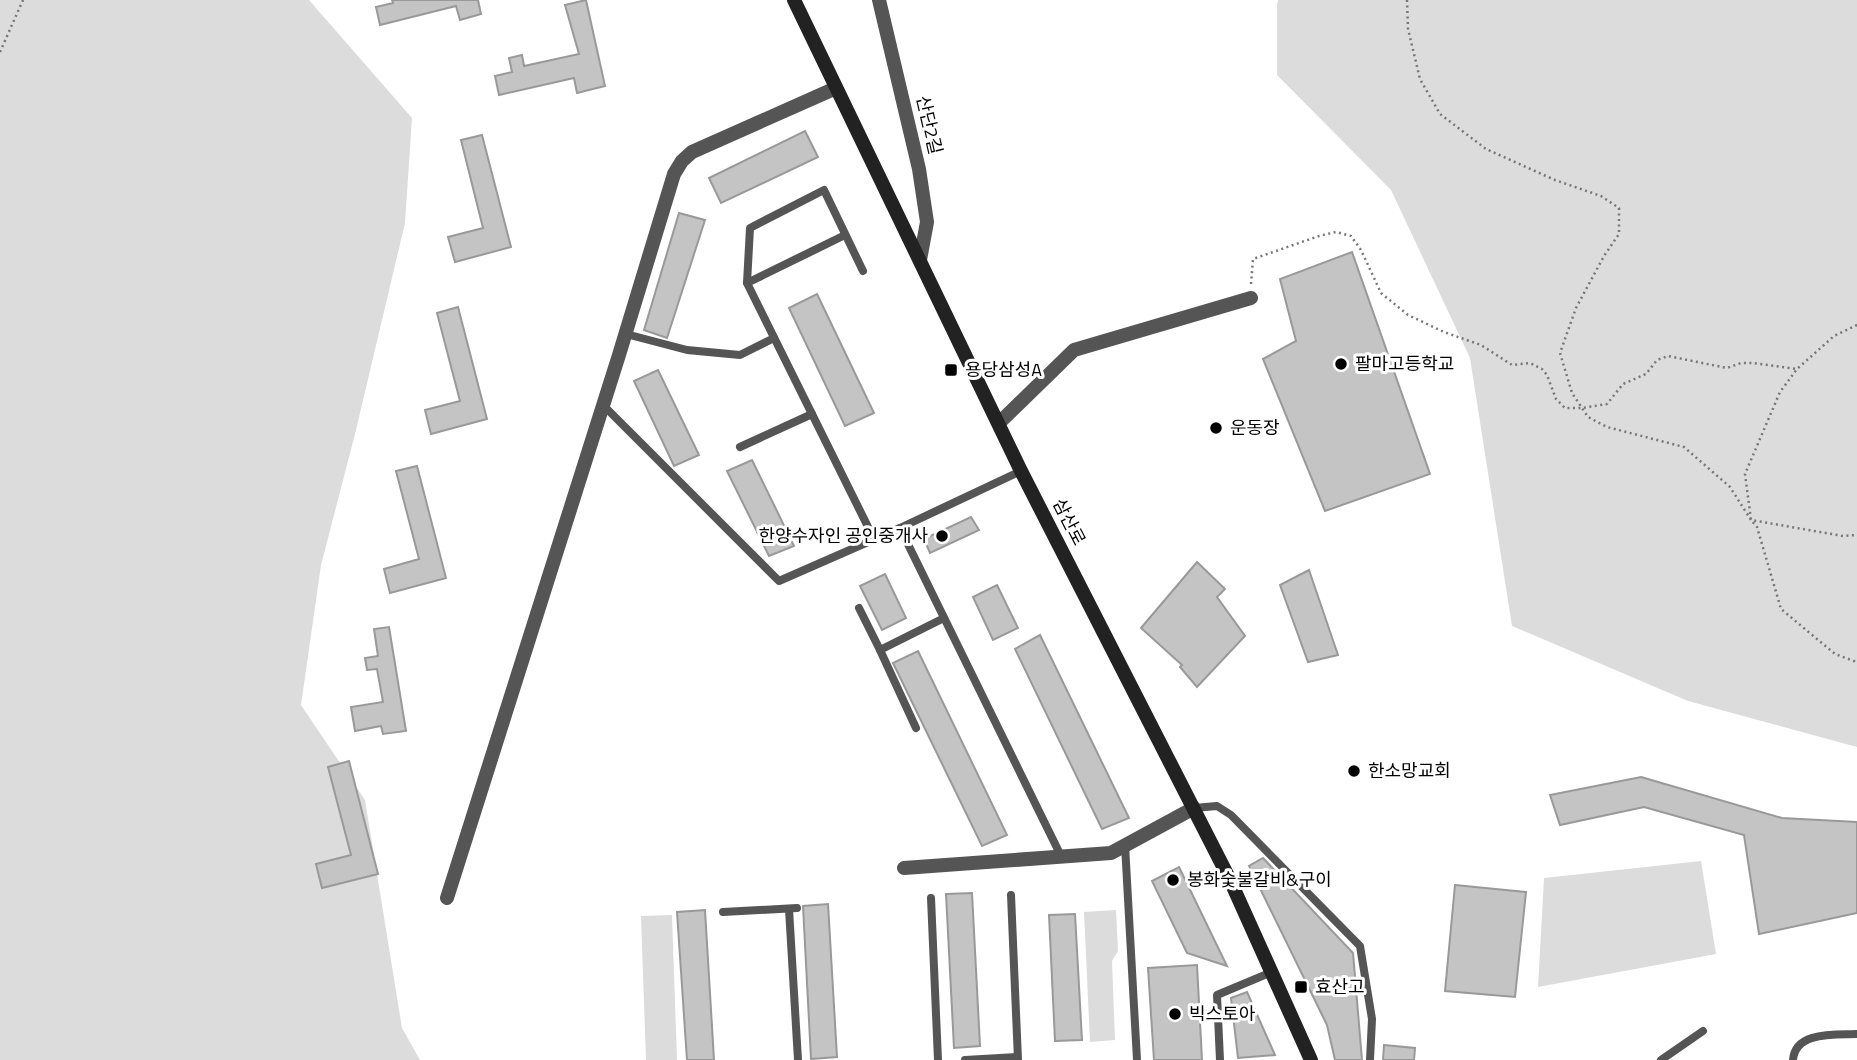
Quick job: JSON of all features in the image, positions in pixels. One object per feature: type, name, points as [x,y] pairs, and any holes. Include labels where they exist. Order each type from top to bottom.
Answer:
[{"type":"main road","name":"삼산로","points":[[794,0],[1021,471],[1230,880],[1311,1060]]},
{"type":"street","name":"산단2길","points":[[879,0],[919,169],[927,222],[920,260]]},
{"type":"street","points":[[447,898],[674,174],[692,152],[836,88]]},
{"type":"street","points":[[999,424],[1074,350],[1251,298]]},
{"type":"street","points":[[904,868],[1111,853],[1194,808]]},
{"type":"lane","points":[[863,271],[824,190],[750,228],[747,283],[874,539]]},
{"type":"lane","points":[[747,283],[845,235]]},
{"type":"lane","points":[[626,334],[687,350],[740,355],[774,338]]},
{"type":"lane","points":[[603,405],[779,581],[1021,471]]},
{"type":"lane","points":[[740,447],[812,414]]},
{"type":"lane","points":[[900,528],[1060,856]]},
{"type":"lane","points":[[859,608],[916,728]]},
{"type":"lane","points":[[880,649],[944,618]]},
{"type":"lane","points":[[1194,808],[1217,806],[1231,815],[1360,946],[1372,1019],[1370,1060]]},
{"type":"lane","points":[[1125,845],[1137,1060]]},
{"type":"lane","points":[[965,1060],[1017,1058],[1011,895]]},
{"type":"lane","points":[[931,898],[938,1060]]},
{"type":"lane","points":[[723,912],[793,909],[798,1060]]},
{"type":"lane","points":[[1220,1060],[1217,995],[1272,972]]},
{"type":"lane","points":[[1661,1060],[1703,1031]]},
{"type":"lane","points":[[1793,1060],[1797,1046],[1814,1037],[1857,1034]]},
{"type":"path","points":[[0,52],[23,0]]},
{"type":"path","points":[[1407,0],[1408,29],[1420,79],[1440,114],[1486,149],[1555,180],[1601,196],[1619,208],[1619,234],[1576,308],[1560,353],[1573,393],[1588,417],[1607,427],[1684,447],[1730,486],[1757,527],[1782,610],[1835,654],[1857,664]]},
{"type":"path","points":[[1251,298],[1253,259],[1336,232],[1351,236],[1361,250],[1381,293],[1408,315],[1481,345],[1512,365],[1530,363],[1542,369],[1556,399],[1565,408],[1607,404],[1623,384],[1646,374],[1657,360],[1668,356],[1727,368],[1741,363],[1753,363],[1797,369]]},
{"type":"path","points":[[1751,520],[1745,474],[1780,392],[1797,369],[1834,336],[1857,325]]},
{"type":"path","points":[[1751,520],[1843,536],[1857,535]]},
{"type":"shaded area","points":[[0,0],[309,0],[412,118],[405,223],[321,565],[301,705],[365,800],[402,1028],[420,1060],[0,1060]]},
{"type":"shaded area","points":[[1278,0],[1857,0],[1857,747],[1688,701],[1512,626],[1470,358],[1391,190],[1277,75]]},
{"type":"shaded area","points":[[1701,861],[1716,954],[1538,987],[1544,878]]},
{"type":"shaded area","points":[[1116,910],[1118,951],[1112,961],[1115,1040],[1090,1042],[1084,912]]},
{"type":"shaded area","points":[[672,915],[677,1060],[646,1060],[641,916]]},
{"type":"building","points":[[392,0],[478,0],[481,14],[460,20],[456,6],[380,25],[376,7],[393,3]]},
{"type":"building","points":[[586,0],[605,86],[577,93],[574,78],[499,95],[495,76],[512,72],[509,58],[522,55],[524,66],[579,54],[565,5]]},
{"type":"building","points":[[805,131],[818,157],[721,203],[709,178]]},
{"type":"building","points":[[482,135],[511,247],[455,262],[448,237],[483,228],[461,140]]},
{"type":"building","points":[[679,213],[705,220],[667,338],[644,330]]},
{"type":"building","points":[[1352,252],[1430,474],[1325,511],[1263,359],[1296,341],[1280,279]]},
{"type":"building","points":[[817,294],[874,413],[845,426],[789,308]]},
{"type":"building","points":[[458,307],[487,419],[431,434],[425,410],[460,401],[437,313]]},
{"type":"building","points":[[658,370],[699,455],[674,466],[634,381]]},
{"type":"building","points":[[752,460],[794,546],[769,556],[727,471]]},
{"type":"building","points":[[417,466],[446,578],[390,593],[384,569],[419,559],[396,471]]},
{"type":"building","points":[[971,517],[979,530],[930,553],[924,539]]},
{"type":"building","points":[[1197,562],[1225,589],[1217,597],[1245,636],[1197,687],[1180,667],[1182,665],[1141,628]]},
{"type":"building","points":[[1309,570],[1338,655],[1308,662],[1280,585]]},
{"type":"building","points":[[885,574],[906,618],[882,630],[860,586]]},
{"type":"building","points":[[997,585],[1018,628],[993,640],[973,597]]},
{"type":"building","points":[[389,627],[406,731],[383,734],[381,726],[355,731],[351,707],[383,702],[377,669],[367,670],[365,658],[378,656],[374,629]]},
{"type":"building","points":[[1040,635],[1129,818],[1102,829],[1015,649]]},
{"type":"building","points":[[918,651],[1007,835],[982,846],[893,663]]},
{"type":"building","points":[[349,761],[378,874],[322,888],[316,864],[351,855],[328,767]]},
{"type":"building","points":[[1641,777],[1782,818],[1857,822],[1857,913],[1759,934],[1744,835],[1644,807],[1560,825],[1550,795]]},
{"type":"building","points":[[1263,858],[1353,953],[1362,1060],[1335,1060],[1327,1025],[1249,866]]},
{"type":"building","points":[[1179,867],[1227,966],[1187,953],[1152,881]]},
{"type":"building","points":[[1455,885],[1526,892],[1515,997],[1445,991]]},
{"type":"building","points":[[972,893],[980,1046],[954,1048],[946,894]]},
{"type":"building","points":[[828,904],[837,1057],[811,1059],[803,906]]},
{"type":"building","points":[[705,910],[714,1060],[687,1060],[677,912]]},
{"type":"building","points":[[1075,914],[1082,1040],[1055,1041],[1049,915]]},
{"type":"building","name":"빅스토아","points":[[1197,965],[1202,1060],[1154,1060],[1148,968]]},
{"type":"building","points":[[1247,992],[1275,1055],[1238,1058],[1231,998]]},
{"type":"building","points":[[1384,1045],[1415,1048],[1414,1060],[1383,1060]]},
{"type":"place","name":"팔마고등학교","points":[[1341,364]]},
{"type":"place","name":"용당삼성A","points":[[951,370]]},
{"type":"place","name":"운동장","points":[[1216,428]]},
{"type":"place","name":"한양수자인 공인중개사","points":[[942,536]]},
{"type":"place","name":"한소망교회","points":[[1354,771]]},
{"type":"place","name":"봉화숯불갈비&구이","points":[[1173,880]]},
{"type":"place","name":"효산고","points":[[1301,987]]},
{"type":"place","name":"빅스토아","points":[[1175,1014]]}]
